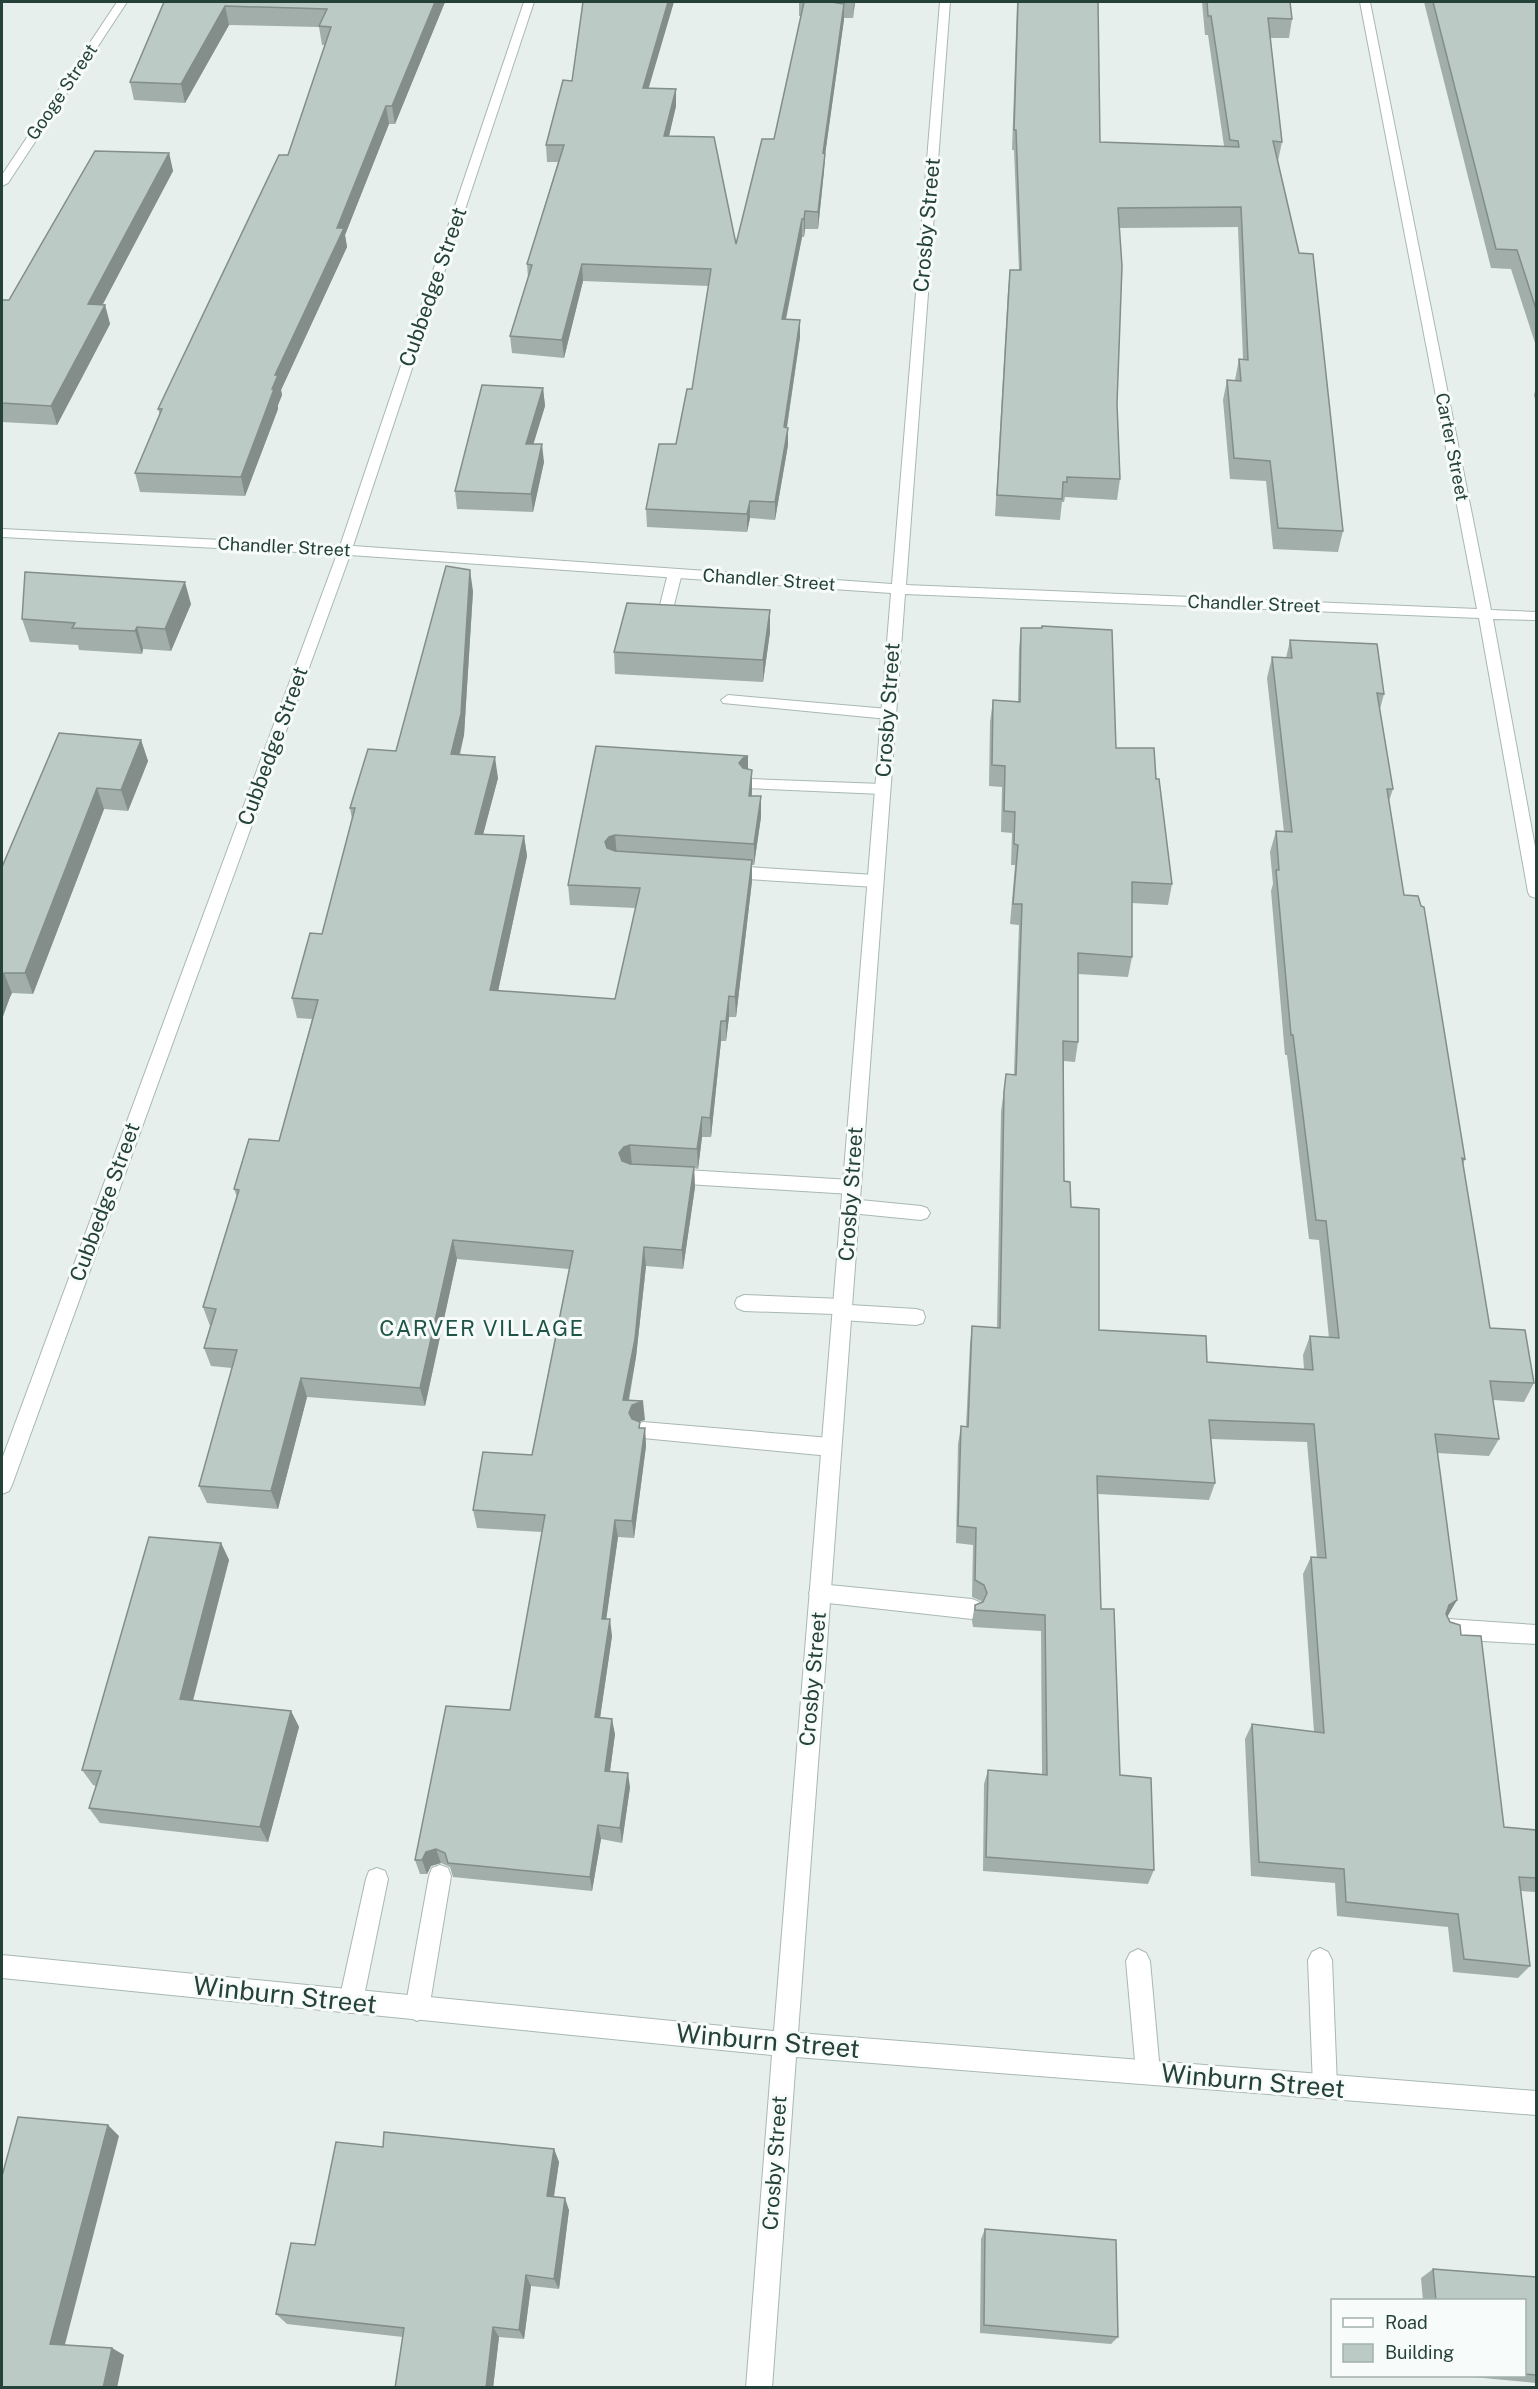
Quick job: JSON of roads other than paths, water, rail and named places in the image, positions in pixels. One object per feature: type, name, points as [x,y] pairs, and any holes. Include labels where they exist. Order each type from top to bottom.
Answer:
[{"type":"street","name":"Googe Street","points":[[2,183],[122,2]]},
{"type":"street","name":"Cubbedge Street","points":[[2,1485],[345,550],[529,2]]},
{"type":"street","name":"Crosby Street","points":[[759,2388],[819,1593],[945,2]]},
{"type":"street","name":"Carter Street","points":[[1365,2],[1485,614],[1536,892]]},
{"type":"street","name":"Chandler Street","points":[[2,533],[345,550],[898,589],[1536,616]]},
{"type":"street","points":[[666,609],[675,573]]},
{"type":"street","points":[[728,700],[888,714]]},
{"type":"street","points":[[750,784],[882,789]]},
{"type":"street","points":[[711,870],[875,881]]},
{"type":"street","points":[[655,1175],[851,1187]]},
{"type":"street","points":[[850,1206],[921,1213]]},
{"type":"street","points":[[744,1303],[842,1309],[916,1317]]},
{"type":"street","points":[[643,1430],[831,1448]]},
{"type":"street","points":[[819,1593],[972,1609]]},
{"type":"street","points":[[1448,1629],[1536,1635]]},
{"type":"street","points":[[417,2008],[440,1876]]},
{"type":"street","points":[[351,2001],[377,1879]]},
{"type":"street","points":[[1320,1960],[1325,2086]]},
{"type":"street","points":[[1138,1961],[1148,2072]]},
{"type":"street","name":"Winburn Street","points":[[2,1967],[784,2044],[1536,2103]]},
{"type":"district","name":"CARVER VILLAGE","points":[[482,1328]]}]
